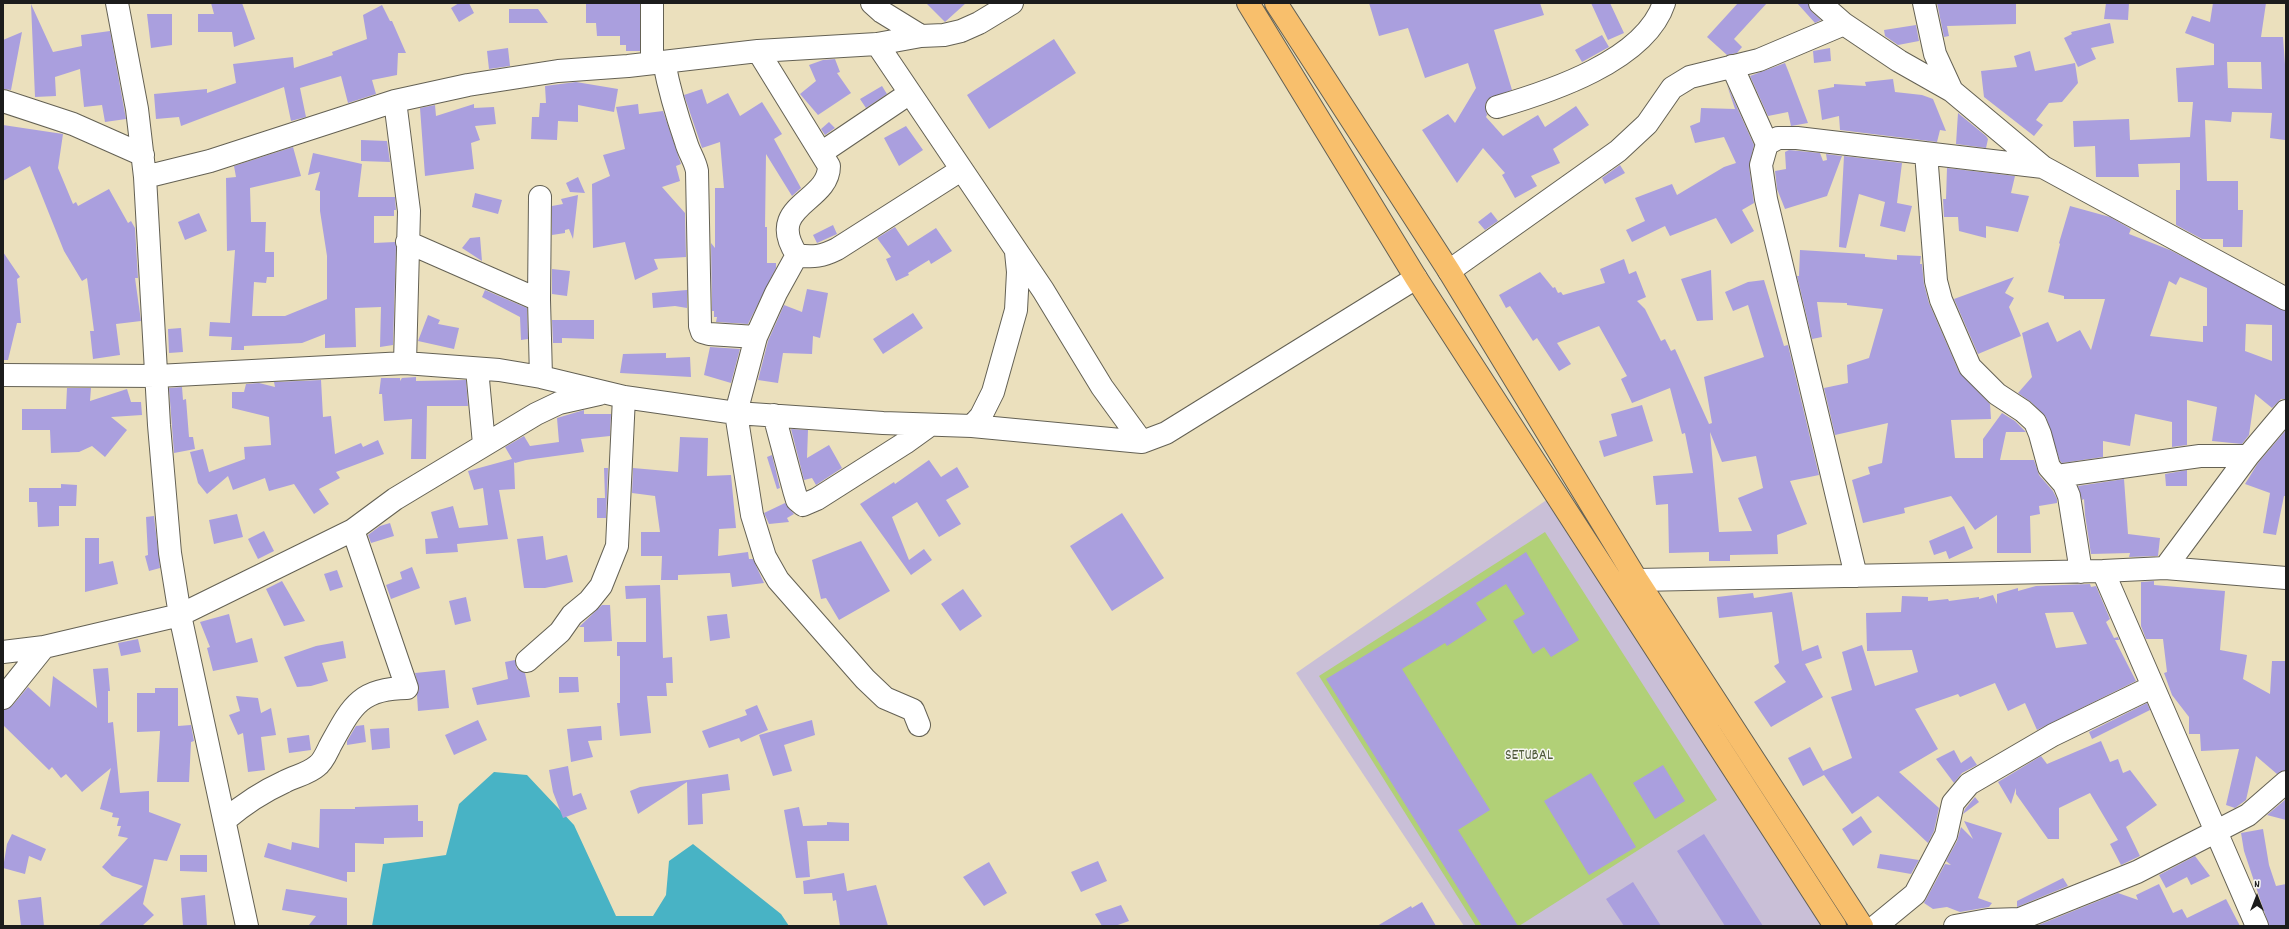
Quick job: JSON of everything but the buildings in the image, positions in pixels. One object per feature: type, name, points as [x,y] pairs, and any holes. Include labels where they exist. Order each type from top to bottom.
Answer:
[{"type":"main road","points":[[1248,3],[1416,278],[1835,926]]},
{"type":"main road","points":[[1276,3],[1449,271],[1637,580],[1862,926]]},
{"type":"street","points":[[117,3],[137,109],[143,154],[158,425],[170,553],[180,615],[247,926]]},
{"type":"street","points":[[652,3],[658,63],[672,96],[686,142],[695,162],[697,171],[700,326],[702,332],[709,334],[756,337]]},
{"type":"street","points":[[872,3],[882,12],[921,36]]},
{"type":"street","points":[[145,177],[210,160],[395,101],[521,75],[658,63],[758,51],[877,44],[921,36],[944,35],[961,31],[979,23],[1012,3]]},
{"type":"street","points":[[1497,107],[1574,81],[1621,54],[1639,39],[1653,24],[1664,3]]},
{"type":"street","points":[[1820,3],[1844,24],[1899,61],[1952,92],[2043,167],[2286,299]]},
{"type":"street","points":[[1924,3],[1935,54],[1952,92]]},
{"type":"street","points":[[1449,271],[1618,151],[1647,124],[1663,99],[1680,82],[1690,77],[1759,60],[1844,24]]},
{"type":"street","points":[[877,44],[1043,290],[1102,387],[1142,442]]},
{"type":"street","points":[[758,51],[829,166],[829,175],[824,185],[800,204],[791,217],[789,242],[797,255],[810,258],[823,256],[837,249],[961,170]]},
{"type":"street","points":[[1732,66],[1767,144]]},
{"type":"street","points":[[821,153],[910,94]]},
{"type":"street","points":[[3,101],[72,124],[143,154]]},
{"type":"street","points":[[395,101],[409,211],[405,363]]},
{"type":"street","points":[[1856,576],[1766,199],[1761,165],[1762,154],[1767,144],[1778,138],[1797,138],[2043,167]]},
{"type":"street","points":[[1926,153],[1936,281],[1941,300],[1970,367],[1996,394],[2023,411],[2035,422],[2040,434],[2049,467],[2057,476],[2069,496],[2081,572]]},
{"type":"street","points":[[540,197],[539,300],[541,377]]},
{"type":"street","points":[[407,242],[539,300]]},
{"type":"street","points":[[972,426],[981,416],[993,392],[1016,310],[1018,272],[1016,252]]},
{"type":"street","points":[[797,255],[776,293],[756,337],[736,413],[752,515],[765,557],[778,580],[865,679],[885,698],[913,710],[919,725]]},
{"type":"street","points":[[3,374],[156,376],[405,363],[477,370],[499,370],[541,377],[602,393],[624,397],[736,413],[854,422],[972,426],[1142,442],[1166,433],[1416,278]]},
{"type":"street","points":[[477,370],[484,444]]},
{"type":"street","points":[[3,652],[44,647],[180,615],[354,530],[395,499],[484,444],[559,403],[602,393]]},
{"type":"street","points":[[527,661],[560,632],[572,615],[589,601],[601,586],[617,546],[624,397]]},
{"type":"street","points":[[2165,568],[2248,456],[2286,411]]},
{"type":"street","points":[[774,415],[795,495],[797,500],[803,505],[810,503],[861,471],[930,425]]},
{"type":"street","points":[[2057,476],[2200,456],[2248,456]]},
{"type":"street","points":[[225,820],[262,792],[319,766],[349,712],[370,693],[390,688],[407,688],[354,530]]},
{"type":"street","points":[[1637,580],[2103,572],[2165,568],[2286,578]]},
{"type":"street","points":[[2103,572],[2257,926]]},
{"type":"street","points":[[3,698],[44,647]]},
{"type":"street","points":[[1876,926],[1915,894],[1946,835],[1953,803],[1969,784],[2053,734],[2152,687]]},
{"type":"street","points":[[1955,926],[1988,920],[2020,919],[2137,872],[2216,833],[2248,815],[2286,782]]},
{"type":"shaded area","name":"SETUBAL","points":[[1561,490],[1844,926],[1464,926],[1296,673]]},
{"type":"green space","name":"SETUBAL","points":[[1545,532],[1717,800],[1519,926],[1476,926],[1319,676]]},
{"type":"water","points":[[494,772],[527,775],[574,825],[616,916],[653,916],[666,895],[669,861],[693,844],[781,914],[789,926],[372,926],[383,864],[446,855],[459,804]]}]
